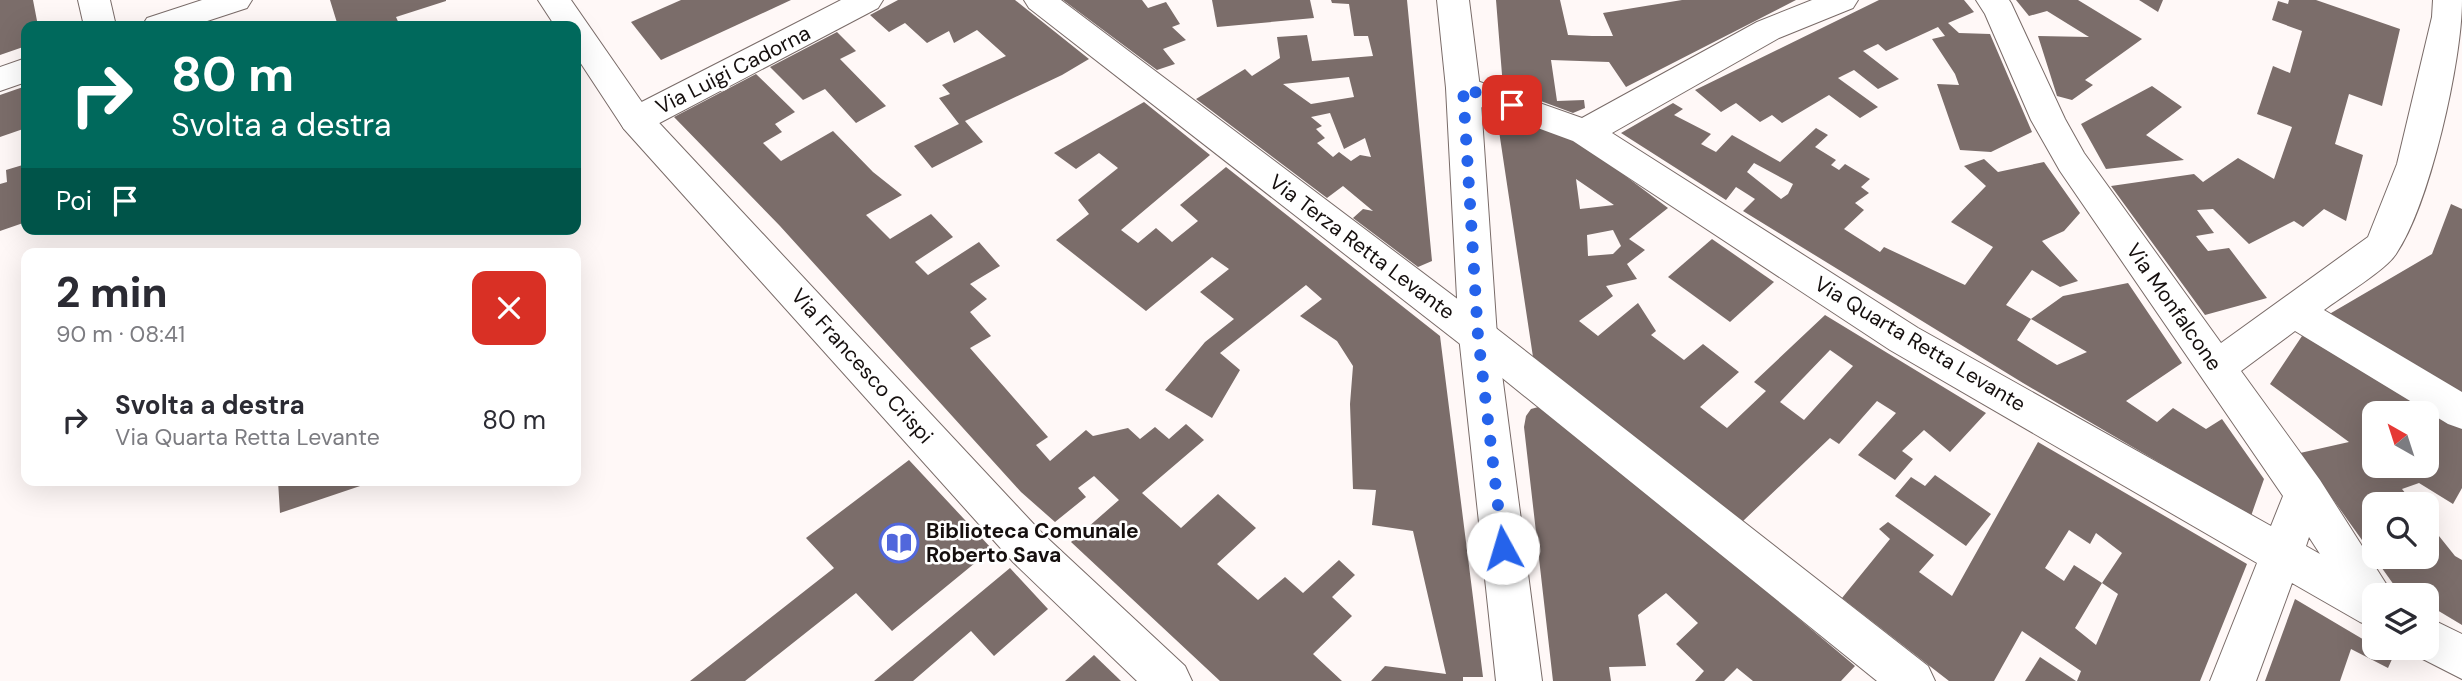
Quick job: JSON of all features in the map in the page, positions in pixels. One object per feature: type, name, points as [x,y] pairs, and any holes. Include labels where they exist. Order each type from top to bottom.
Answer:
[{"type":"street","points":[[94,0],[99,21]]},
{"type":"street","points":[[173,21],[236,0]]},
{"type":"street","points":[[554,0],[569,21]]},
{"type":"street","name":"Via Luigi Cadorna","points":[[636,120],[867,0]]},
{"type":"street","name":"Via Terza Retta Levante","points":[[1040,0],[1478,336],[1912,681]]},
{"type":"street","points":[[1453,0],[1463,88],[1478,336],[1518,681]]},
{"type":"street","points":[[1584,132],[1768,30],[1842,0]]},
{"type":"street","name":"Via Monfalcone","points":[[1992,0],[2000,11],[2048,120],[2072,162],[2305,493],[2362,585]]},
{"type":"street","points":[[2217,367],[2382,247],[2396,220],[2414,159],[2448,17],[2449,0]]},
{"type":"street","name":"Via Francesco Crispi","points":[[581,38],[636,120],[1028,548],[1169,681]]},
{"type":"street","points":[[0,79],[21,72]]},
{"type":"street","name":"Via Quarta Retta Levante","points":[[1463,88],[1584,132],[1904,339],[2362,599]]},
{"type":"street","points":[[2294,311],[2462,412]]},
{"type":"street","points":[[2233,681],[2305,493]]},
{"type":"street","points":[[2439,645],[2462,658]]},
{"type":"building","points":[[0,0],[33,0],[37,21],[21,21],[21,48],[0,55]]},
{"type":"building","points":[[330,0],[446,0],[396,17],[398,21],[336,21]]},
{"type":"building","points":[[681,0],[791,0],[661,60],[631,22]]},
{"type":"building","points":[[898,0],[1015,0],[1089,59],[1062,75],[965,121],[983,142],[932,168],[914,146],[959,124],[939,98],[950,94],[942,85],[1006,56],[977,30],[954,43],[949,31],[927,43],[905,23],[889,32],[870,15]]},
{"type":"building","points":[[1063,0],[1142,0],[1148,8],[1166,2],[1180,24],[1172,27],[1186,40],[1163,49],[1175,64],[1157,70]]},
{"type":"building","points":[[1212,0],[1310,0],[1314,18],[1217,27]]},
{"type":"building","points":[[1331,0],[1407,0],[1432,261],[1418,267],[1353,218],[1363,209],[1373,211],[1343,186],[1327,198],[1196,99],[1245,69],[1252,76],[1280,58],[1277,37],[1307,35],[1312,61],[1373,56],[1368,36],[1354,36],[1349,4],[1332,3]],"holes":[[[1349,77],[1354,97],[1311,104],[1283,84]],[[1330,113],[1344,149],[1365,138],[1371,157],[1360,155],[1351,161],[1339,152],[1333,157],[1317,143],[1325,138],[1316,129],[1322,126],[1311,117]]]},
{"type":"building","points":[[1496,0],[1560,0],[1568,35],[1613,36],[1603,13],[1682,0],[1796,0],[1626,87],[1609,62],[1551,60],[1557,101],[1584,100],[1585,108],[1573,113],[1503,87]]},
{"type":"building","points":[[1879,0],[1964,0],[1974,12],[1948,23],[1959,33],[1990,34],[2032,132],[1991,152],[1960,150],[1937,84],[1959,85],[1955,74],[1932,39],[1945,36],[1938,27],[1886,51],[1878,44],[1863,51],[1899,79],[1878,89],[1854,70],[1838,78],[1878,107],[1860,118],[1829,95],[1782,123],[1772,115],[1760,122],[1736,103],[1721,112],[1695,90]]},
{"type":"building","points":[[2016,0],[2078,0],[2142,39],[2085,80],[2093,85],[2072,100],[2057,96],[2038,36],[2089,37],[2047,11],[2029,16]]},
{"type":"building","points":[[2139,0],[2163,0],[2158,12]]},
{"type":"building","points":[[2289,0],[2316,0],[2400,29],[2382,106],[2349,94],[2335,144],[2363,155],[2346,221],[2324,209],[2303,227],[2294,221],[2249,244],[2213,209],[2197,210],[2214,233],[2196,236],[2208,251],[2229,248],[2267,298],[2205,315],[2111,186],[2194,174],[2203,182],[2238,158],[2274,179],[2292,127],[2257,114],[2273,66],[2290,73],[2302,31],[2272,20],[2278,1],[2288,4]]},
{"type":"building","points":[[837,32],[856,51],[840,59],[886,106],[856,123],[825,89],[803,100],[770,67]]},
{"type":"building","points":[[756,74],[795,112],[775,124],[782,132],[763,143],[781,161],[833,131],[873,172],[902,195],[866,215],[890,239],[931,214],[953,237],[915,262],[928,275],[979,242],[1000,266],[970,284],[987,299],[970,312],[991,336],[970,348],[1048,437],[1036,445],[1050,461],[1086,430],[1093,436],[1128,428],[1140,439],[1155,427],[1169,439],[1186,424],[1204,440],[1142,493],[1181,528],[1218,494],[1256,528],[1217,564],[1258,600],[1285,577],[1303,593],[1339,560],[1355,575],[1332,597],[1352,616],[1313,654],[1342,681],[1220,681],[1071,542],[1119,500],[1094,476],[1078,488],[1086,497],[1055,522],[1021,492],[780,226],[674,117]]},
{"type":"building","points":[[2152,86],[2182,107],[2146,135],[2184,160],[2106,169],[2081,124]]},
{"type":"building","points":[[21,88],[21,130],[0,137],[0,95]]},
{"type":"building","points":[[1144,102],[1210,155],[1121,230],[1138,243],[1156,228],[1172,242],[1198,221],[1180,205],[1226,167],[1440,336],[1483,677],[1463,677],[1463,681],[1371,681],[1385,666],[1446,674],[1413,531],[1372,525],[1376,490],[1353,489],[1350,404],[1353,366],[1337,341],[1300,316],[1322,299],[1306,285],[1220,353],[1240,370],[1212,418],[1165,390],[1205,342],[1234,319],[1200,292],[1229,269],[1212,257],[1146,311],[1056,240],[1089,214],[1078,200],[1118,168],[1099,153],[1076,169],[1054,153]]},
{"type":"building","points":[[1673,103],[1683,109],[1674,115],[1711,134],[1701,144],[1716,152],[1732,135],[1780,162],[1816,128],[1828,135],[1815,147],[1836,160],[1831,165],[1839,170],[1845,164],[1870,179],[1861,187],[1869,193],[1855,203],[1864,210],[1844,229],[1880,252],[1884,247],[1965,285],[1993,247],[1951,222],[1986,186],[1964,166],[1984,159],[1998,172],[2044,162],[2080,213],[2064,231],[2042,241],[2078,281],[2060,287],[2032,270],[2006,305],[2031,319],[2063,296],[2128,283],[2182,363],[2126,401],[2157,422],[2173,408],[2206,429],[2222,419],[2264,479],[2251,516],[2023,383],[1743,211],[1755,199],[1736,187],[1726,200],[1621,133]],"holes":[[[1754,163],[1793,184],[1788,194],[1781,199],[1747,172]],[[2031,319],[2087,352],[2057,365],[2017,340]]]},
{"type":"building","points":[[1496,111],[1576,139],[1668,208],[1629,239],[1645,250],[1627,264],[1637,279],[1606,286],[1613,296],[1579,321],[1598,336],[1638,303],[1656,331],[1651,335],[1684,360],[1703,344],[1739,372],[1700,407],[1727,428],[1766,391],[1754,382],[1825,315],[1986,413],[1950,452],[1924,430],[1902,451],[1913,459],[1895,480],[1858,455],[1896,413],[1877,401],[1839,444],[1830,438],[1742,522],[1533,357]],"holes":[[[1576,179],[1614,205],[1580,209]],[[1613,230],[1621,246],[1613,254],[1588,256],[1587,235]],[[1830,350],[1853,366],[1804,420],[1780,402]]]},
{"type":"building","points":[[21,166],[21,224],[0,231],[0,184],[7,182],[6,170]]},
{"type":"building","points":[[2451,204],[2462,209],[2462,393],[2326,316],[2432,254]]},
{"type":"building","points":[[1712,239],[1774,282],[1730,322],[1668,277]]},
{"type":"building","points":[[2306,330],[2419,401],[2362,401],[2362,478],[2440,478],[2440,414],[2462,428],[2462,488],[2453,504],[2439,495],[2439,492],[2434,492],[2419,483],[2402,489],[2404,492],[2362,492],[2362,540],[2300,453],[2349,442],[2270,384]]},
{"type":"building","points":[[1542,406],[1855,666],[1841,681],[1753,681],[1737,668],[1724,681],[1695,681],[1704,671],[1676,644],[1698,623],[1666,593],[1638,615],[1646,666],[1609,667],[1611,681],[1553,681],[1524,427],[1526,416],[1531,409]]},
{"type":"building","points":[[2038,442],[2247,564],[2200,681],[2077,681],[2081,671],[2022,631],[1994,681],[1949,681],[1842,598],[1890,539],[1879,529],[1888,522],[1934,555],[1919,572],[1952,596]],"holes":[[[2069,530],[2090,544],[2096,533],[2122,553],[2102,583],[2074,565],[2064,581],[2045,568]],[[2102,583],[2118,594],[2096,645],[2075,628]]]},
{"type":"building","name":"Biblioteca Comunale Roberto Sava","points":[[909,460],[992,549],[892,631],[856,593],[745,681],[690,681],[834,568],[806,538]]},
{"type":"building","points":[[1935,475],[1991,514],[1966,546],[1895,496],[1911,477],[1925,486]]},
{"type":"building","points":[[278,486],[360,486],[280,513]]},
{"type":"building","points":[[2439,536],[2455,556],[2462,560],[2462,625],[2439,611],[2439,583],[2393,583],[2383,569],[2439,569]]},
{"type":"building","points":[[1010,568],[1048,609],[994,656],[971,631],[913,681],[874,681]]},
{"type":"building","points":[[2295,599],[2362,639],[2362,655],[2351,649],[2340,681],[2265,681]]},
{"type":"building","points":[[1094,655],[1121,681],[1065,681]]},
{"type":"building","points":[[2040,657],[2076,681],[2025,681]]},
{"type":"building","points":[[2372,660],[2392,660],[2388,668]]},
{"type":"place","name":"Biblioteca Comunale Roberto Sava","points":[[899,543]]},
{"type":"route","points":[[1503,548],[1478,336],[1463,88],[1512,105]]}]
